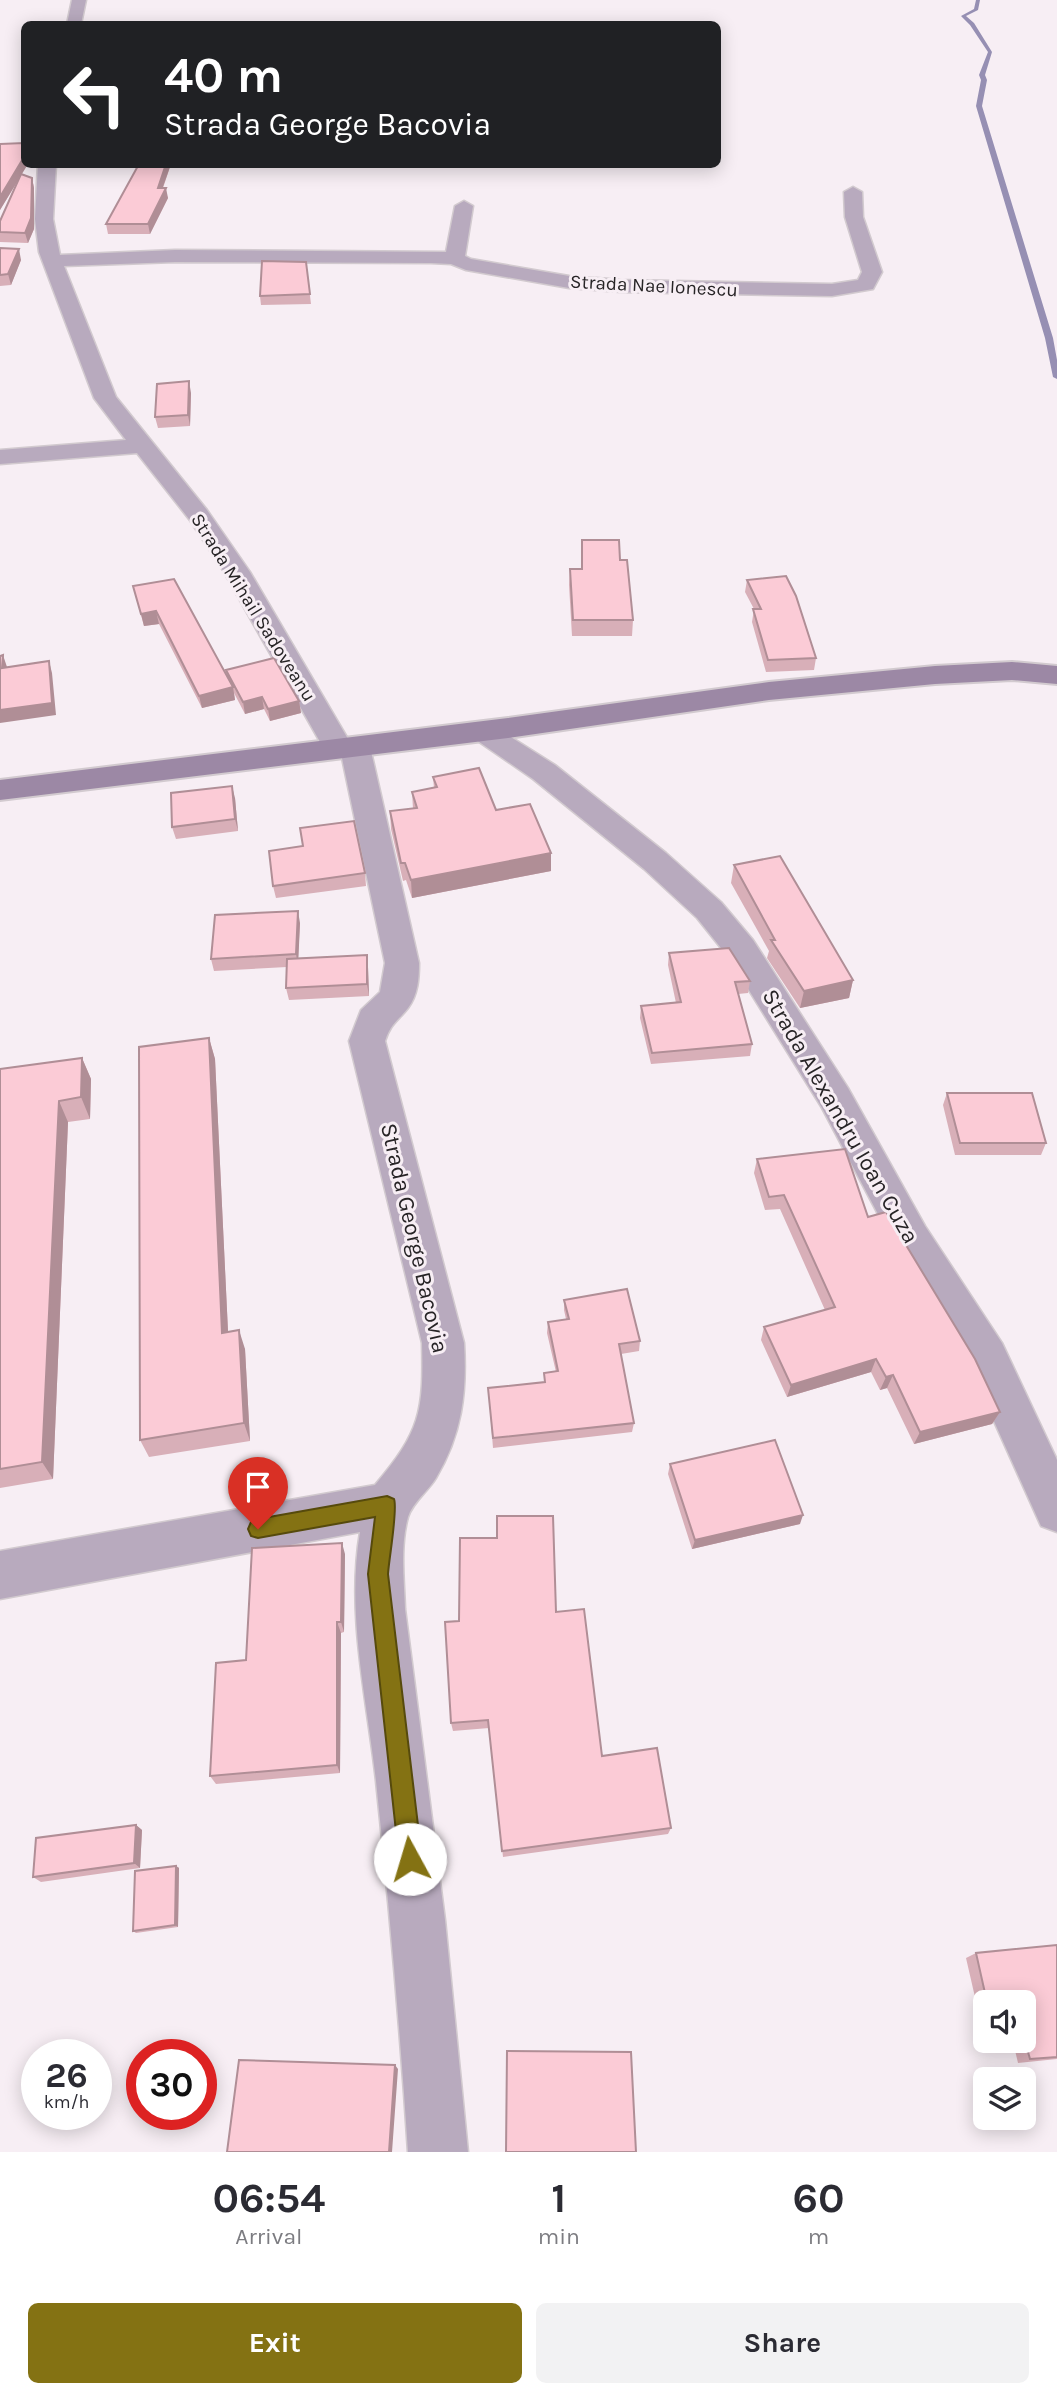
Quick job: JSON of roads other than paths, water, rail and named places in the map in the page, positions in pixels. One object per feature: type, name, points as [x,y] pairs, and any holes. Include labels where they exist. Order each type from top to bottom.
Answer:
[{"type":"main road","points":[[0,790],[482,731],[769,691],[935,674],[1012,671],[1057,675]]},
{"type":"street","points":[[75,21],[79,0]]},
{"type":"street","name":"Strada Mihail Sadoveanu","points":[[47,168],[44,219],[51,257],[105,398],[198,515],[237,572],[347,748]]},
{"type":"street","name":"Strada Nae Ionescu","points":[[25,252],[51,257],[455,258],[466,264],[569,282],[622,286],[832,290],[866,285],[872,272],[854,216],[853,192]]},
{"type":"street","points":[[455,258],[464,206]]},
{"type":"street","points":[[0,457],[141,446]]},
{"type":"street","name":"Strada Alexandru Ioan Cuza","points":[[482,731],[544,772],[655,860],[709,910],[740,949],[771,993],[835,1098],[911,1238],[987,1357],[1057,1510]]},
{"type":"street","name":"Strada George Bacovia","points":[[347,748],[402,963],[401,982],[396,998],[374,1019],[367,1041],[443,1343],[446,1387],[443,1415],[432,1444],[411,1478],[387,1505]]},
{"type":"street","points":[[0,1575],[387,1505],[380,1538],[378,1574],[382,1627],[428,2023],[438,2152]]},
{"type":"waterway","points":[[978,0],[976,10],[963,16],[972,24],[990,52],[982,75],[984,80],[979,106],[1049,338],[1057,377]]}]
